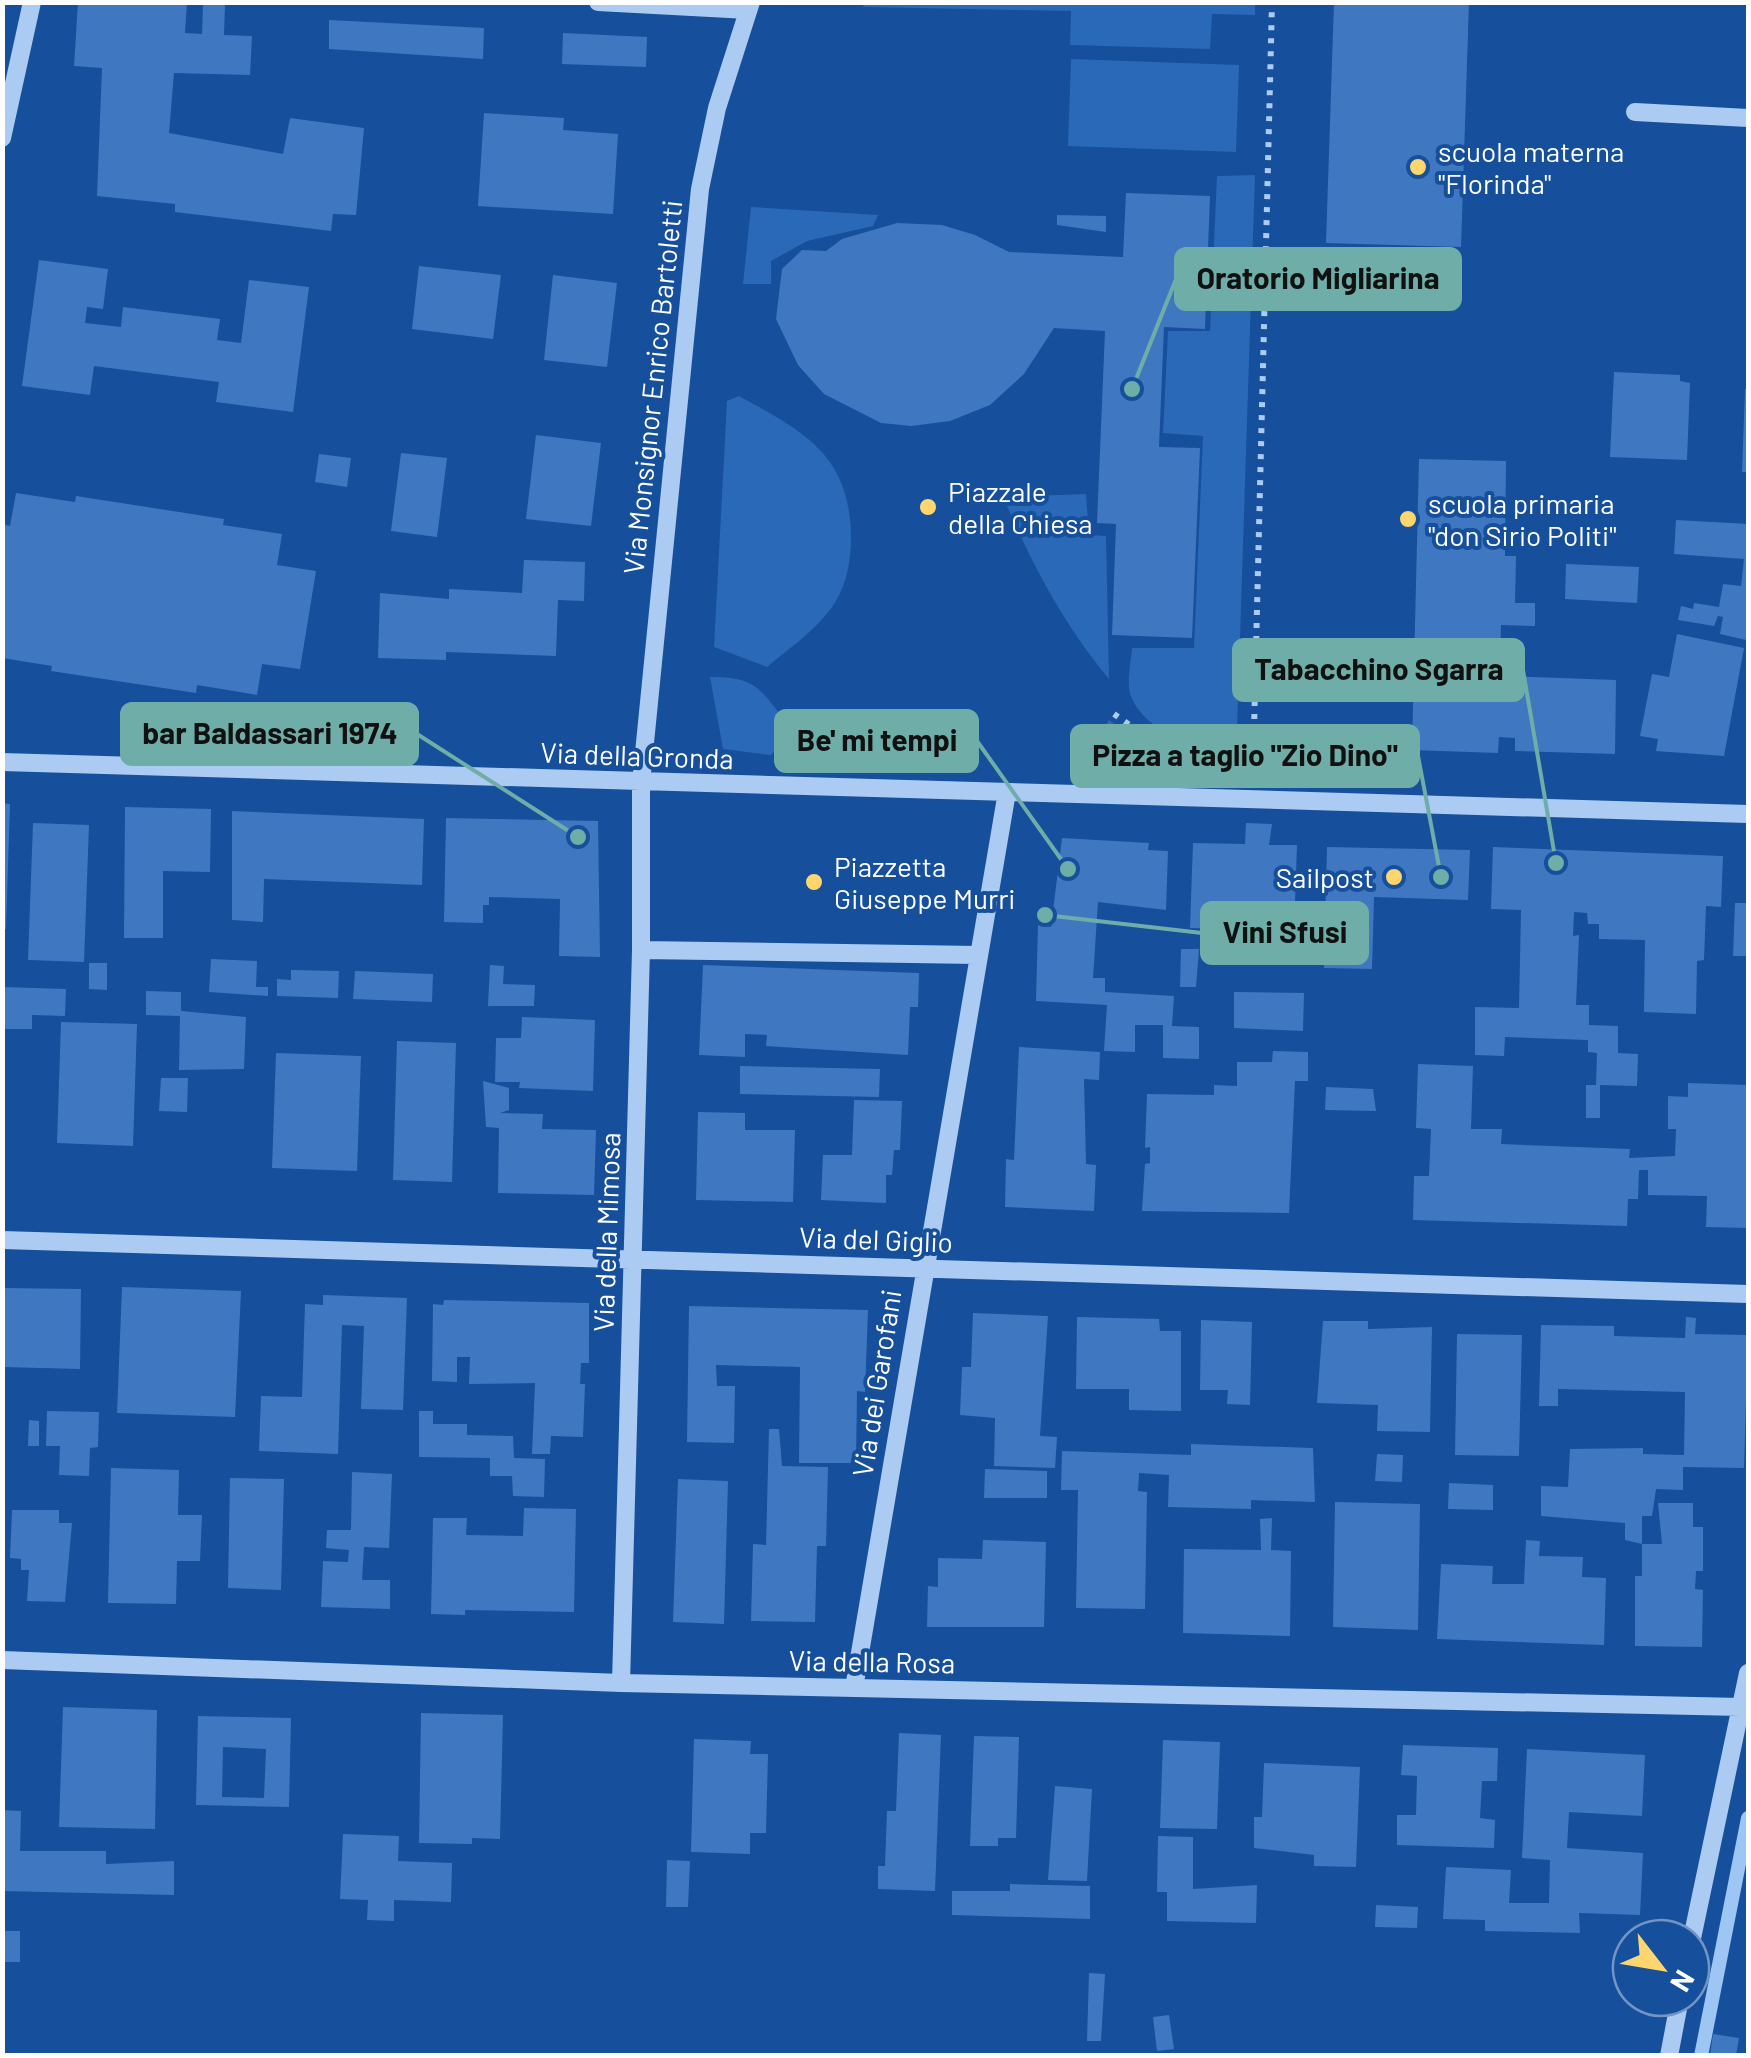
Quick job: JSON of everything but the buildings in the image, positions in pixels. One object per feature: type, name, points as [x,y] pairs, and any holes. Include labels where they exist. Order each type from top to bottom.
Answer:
[{"type":"street","points":[[2,138],[32,2]]},
{"type":"street","points":[[598,2],[749,6]]},
{"type":"street","name":"Via Monsignor Enrico Bartoletti","points":[[641,783],[700,189],[717,108],[749,6]]},
{"type":"street","points":[[1635,112],[1748,118]]},
{"type":"street","name":"Via della Gronda","points":[[2,762],[1748,814]]},
{"type":"street","name":"Via della Mimosa","points":[[621,1682],[641,950],[641,783]]},
{"type":"street","name":"Via dei Garofani","points":[[854,1688],[1007,792]]},
{"type":"street","points":[[641,950],[977,955]]},
{"type":"street","name":"Via del Giglio","points":[[2,1240],[1748,1294]]},
{"type":"street","name":"Via della Rosa","points":[[2,1660],[621,1682],[1742,1707]]},
{"type":"street","points":[[1696,1918],[1748,1673]]},
{"type":"street","points":[[1669,2056],[1676,2018]]},
{"type":"path","points":[[1252,798],[1272,2]]},
{"type":"path","points":[[1114,714],[1190,767]]},
{"type":"shaded area","points":[[865,2],[1255,2],[1255,15],[1212,14],[1210,49],[1070,45],[1071,11],[863,7]]},
{"type":"shaded area","points":[[1071,59],[1239,65],[1236,152],[1068,146]]},
{"type":"shaded area","points":[[1255,175],[1236,761],[1189,745],[1156,727],[1134,702],[1129,678],[1132,648],[1194,648],[1203,436],[1163,433],[1168,331],[1210,331],[1217,176]]},
{"type":"shaded area","points":[[751,207],[878,215],[873,226],[807,241],[771,261],[771,284],[743,284]]},
{"type":"shaded area","points":[[739,396],[784,422],[819,449],[833,466],[849,509],[850,558],[838,598],[812,630],[767,667],[714,647],[727,401]]},
{"type":"shaded area","points":[[1086,494],[1089,535],[1106,536],[1109,679],[1049,592],[1003,497]]},
{"type":"shaded area","points":[[710,677],[753,685],[783,718],[782,742],[771,755],[723,749]]},
{"type":"shaded area","points":[[1109,720],[1156,754],[1154,761],[1086,756]]},
{"type":"waterway","points":[[1701,2056],[1748,1818]]},
{"type":"place","name":"scuola materna \"Florinda\"","points":[[1418,167]]},
{"type":"place","name":"Oratorio Migliarina","points":[[1132,389]]},
{"type":"place","name":"Piazzale della Chiesa","points":[[928,507]]},
{"type":"place","name":"scuola primaria \"don Sirio Politi\"","points":[[1408,519]]},
{"type":"place","name":"bar Baldassari 1974","points":[[578,837]]},
{"type":"place","name":"Tabacchino Sgarra","points":[[1556,863]]},
{"type":"place","name":"Be' mi tempi","points":[[1068,869]]},
{"type":"place","name":"Sailpost","points":[[1394,877]]},
{"type":"place","name":"Pizza a taglio \"Zio Dino\"","points":[[1441,877]]},
{"type":"place","name":"Piazzetta Giuseppe Murri","points":[[814,882]]},
{"type":"place","name":"Vini Sfusi","points":[[1045,915]]}]
